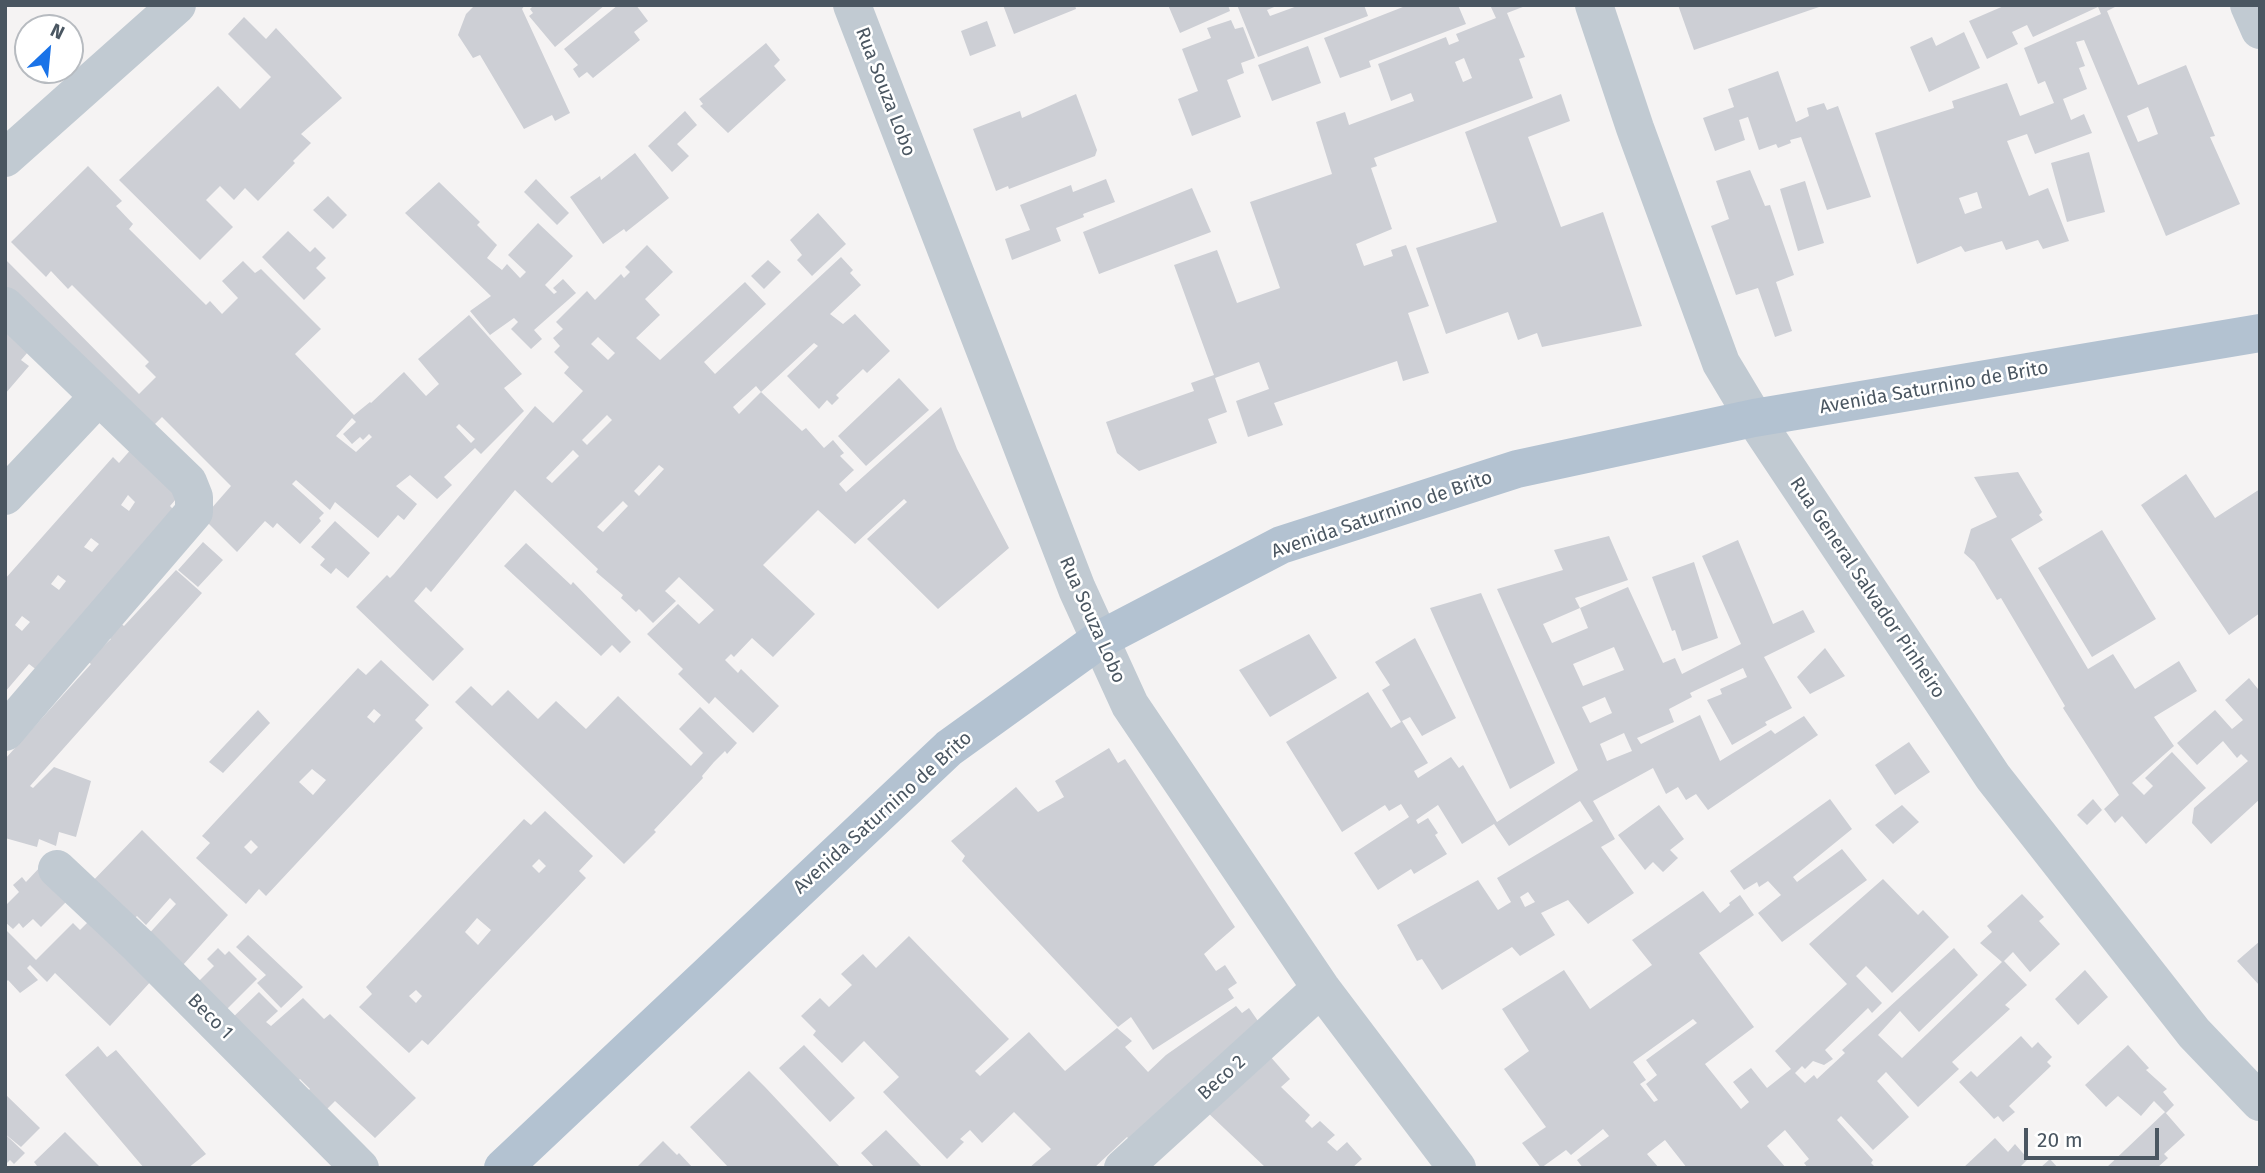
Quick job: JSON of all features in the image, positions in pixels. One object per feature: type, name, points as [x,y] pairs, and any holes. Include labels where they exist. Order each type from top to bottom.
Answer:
[{"type":"main road","name":"Avenida Saturnino de Brito","points":[[503,1168],[949,748],[1099,640],[1281,545],[1517,469],[1754,418],[2260,333]]},
{"type":"street","points":[[5,158],[177,5]]},
{"type":"street","name":"Rua Souza Lobo","points":[[852,5],[1072,576],[1130,705],[1321,988],[1457,1168]]},
{"type":"street","name":"Rua General Salvador Pinheiro","points":[[1594,5],[1635,128],[1721,363],[1754,418],[1993,777],[2194,1032],[2260,1102]]},
{"type":"street","points":[[2249,5],[2260,30]]},
{"type":"street","points":[[5,306],[188,482],[194,497],[194,512],[5,732]]},
{"type":"street","points":[[5,496],[99,396]]},
{"type":"street","name":"Beco 1","points":[[57,869],[149,956],[360,1168]]},
{"type":"street","name":"Beco 2","points":[[1123,1168],[1321,988]]},
{"type":"building","points":[[475,5],[525,5],[522,9],[570,113],[555,121],[552,115],[524,129],[480,55],[473,58],[458,35],[466,14]]},
{"type":"building","points":[[534,5],[605,5],[555,47],[529,16],[533,13],[530,9]]},
{"type":"building","points":[[618,5],[636,5],[648,21],[634,32],[640,40],[593,78],[587,72],[579,78],[573,69],[578,65],[564,49]]},
{"type":"building","points":[[1003,5],[1075,5],[1076,9],[1014,34]]},
{"type":"building","points":[[1168,5],[1228,5],[1230,11],[1180,33]]},
{"type":"building","points":[[1237,5],[1279,5],[1267,10],[1270,16],[1300,5],[1364,5],[1368,16],[1258,57]]},
{"type":"building","points":[[1408,5],[1458,5],[1466,24],[1369,61],[1371,67],[1340,78],[1324,38]]},
{"type":"building","points":[[1490,5],[1528,5],[1507,13],[1525,57],[1519,59],[1533,98],[1374,158],[1377,166],[1371,168],[1392,229],[1356,244],[1364,266],[1393,256],[1391,250],[1406,245],[1429,306],[1408,313],[1429,373],[1403,381],[1397,361],[1274,403],[1283,425],[1248,437],[1236,401],[1269,389],[1259,362],[1215,378],[1227,412],[1208,419],[1217,443],[1139,471],[1117,453],[1106,422],[1194,391],[1191,383],[1214,375],[1174,265],[1217,250],[1237,303],[1280,288],[1250,202],[1332,174],[1316,122],[1345,112],[1349,125],[1414,101],[1411,93],[1391,101],[1378,64],[1446,37],[1449,45],[1459,41],[1456,34],[1496,18]],"holes":[[[1464,58],[1472,78],[1463,82],[1455,62]]]},
{"type":"building","points":[[1678,5],[1822,5],[1822,6],[1694,50]]},
{"type":"building","points":[[2006,5],[2119,5],[2107,11],[2138,85],[2186,65],[2215,136],[2210,137],[2240,204],[2166,236],[2084,40],[2076,42],[2085,66],[2079,68],[2087,89],[2063,99],[2071,120],[2084,114],[2092,133],[2035,154],[2027,134],[2007,141],[2029,196],[2048,188],[2069,241],[2043,249],[2038,240],[2006,250],[2002,241],[1965,252],[1961,246],[1917,264],[1875,133],[1954,108],[1952,101],[2007,83],[2020,116],[2054,103],[2045,81],[2038,84],[2024,48],[2101,14],[2098,7],[2033,37],[2027,25],[2012,32],[2018,44],[1987,59],[1969,21]],"holes":[[[2148,107],[2158,134],[2138,142],[2127,116]],[[1977,192],[1982,208],[1965,214],[1959,198]]]},
{"type":"building","points":[[244,17],[266,39],[276,28],[342,98],[301,134],[311,143],[258,201],[245,188],[234,200],[220,186],[206,200],[233,227],[200,260],[119,180],[218,86],[240,109],[271,77],[228,34]]},
{"type":"building","points":[[1231,20],[1235,29],[1243,27],[1255,58],[1241,63],[1244,73],[1227,80],[1241,117],[1192,136],[1178,99],[1198,91],[1182,49],[1211,38],[1207,28]]},
{"type":"building","points":[[987,21],[996,46],[970,56],[961,31]]},
{"type":"building","points":[[1964,32],[1980,68],[1929,92],[1910,47],[1932,37],[1936,46]]},
{"type":"building","points":[[766,43],[780,60],[774,66],[786,80],[728,133],[700,106],[703,104],[699,99]]},
{"type":"building","points":[[1308,46],[1321,83],[1272,101],[1258,65]]},
{"type":"building","points":[[1778,71],[1796,122],[1809,116],[1807,108],[1824,103],[1827,110],[1838,106],[1871,197],[1827,210],[1801,137],[1778,148],[1776,144],[1759,150],[1748,117],[1739,120],[1745,140],[1715,151],[1703,118],[1734,107],[1728,89]]},
{"type":"building","points":[[1076,94],[1097,150],[1095,156],[1009,189],[1008,186],[996,191],[973,129],[1020,111],[1022,118]]},
{"type":"building","points":[[1561,94],[1570,121],[1528,137],[1561,227],[1603,212],[1642,326],[1542,347],[1537,333],[1518,340],[1508,312],[1446,334],[1416,248],[1497,222],[1465,132]]},
{"type":"building","points":[[685,111],[697,125],[677,144],[689,156],[672,172],[648,146]]},
{"type":"building","points":[[2089,152],[2105,212],[2067,222],[2051,163]]},
{"type":"building","points":[[635,153],[669,198],[626,232],[624,229],[603,244],[570,197],[600,176],[601,180]]},
{"type":"building","points":[[88,166],[122,201],[116,206],[133,224],[129,229],[206,305],[210,301],[222,314],[238,298],[222,281],[243,261],[255,273],[261,269],[321,329],[295,354],[354,415],[404,372],[426,396],[439,384],[418,359],[469,315],[522,374],[504,388],[524,411],[481,454],[475,448],[444,477],[452,485],[437,499],[410,475],[396,486],[417,504],[404,520],[398,515],[378,538],[335,502],[330,510],[296,480],[292,484],[324,513],[319,518],[321,521],[300,544],[277,523],[273,528],[265,521],[237,552],[203,518],[231,486],[162,417],[149,430],[5,290],[5,259],[139,394],[156,377],[145,366],[149,362],[72,285],[68,289],[51,271],[46,277],[11,242]],"holes":[[[352,418],[356,422],[343,434],[352,444],[360,437],[363,440],[369,434],[372,437],[356,452],[336,436]],[[459,424],[475,439],[471,443],[456,427]]]},
{"type":"building","points":[[1750,170],[1765,206],[1770,205],[1794,275],[1776,282],[1792,331],[1775,337],[1758,288],[1736,295],[1711,226],[1729,219],[1716,181]]},
{"type":"building","points":[[536,179],[569,213],[557,225],[524,192]]},
{"type":"building","points":[[1106,179],[1115,202],[1056,228],[1061,241],[1012,260],[1005,239],[1030,230],[1020,205],[1071,185],[1073,192]]},
{"type":"building","points":[[1805,181],[1824,243],[1798,251],[1780,189]]},
{"type":"building","points":[[439,182],[480,222],[477,225],[497,245],[487,258],[502,270],[507,264],[520,278],[526,272],[508,255],[538,223],[573,256],[545,285],[554,294],[557,292],[553,288],[563,279],[576,293],[534,330],[542,339],[531,349],[511,329],[518,322],[514,318],[490,335],[470,311],[491,296],[405,213]]},
{"type":"building","points":[[1192,188],[1211,232],[1099,274],[1083,232]]},
{"type":"building","points":[[328,196],[347,215],[333,229],[313,210]]},
{"type":"building","points":[[818,213],[846,244],[812,276],[797,260],[802,255],[790,240]]},
{"type":"building","points":[[288,231],[310,252],[315,247],[326,258],[316,268],[326,278],[304,300],[262,257]]},
{"type":"building","points":[[647,245],[673,272],[645,299],[660,315],[636,338],[660,360],[745,282],[766,304],[704,362],[715,374],[841,257],[853,270],[850,273],[861,285],[830,314],[843,324],[855,314],[890,351],[867,373],[863,369],[836,395],[839,398],[832,405],[827,400],[819,409],[787,376],[818,346],[814,343],[761,392],[802,431],[806,428],[824,448],[833,440],[844,453],[840,456],[854,470],[839,484],[846,492],[941,407],[957,449],[1009,548],[938,609],[867,539],[907,502],[904,499],[855,544],[818,510],[763,565],[815,614],[773,657],[752,638],[734,657],[731,654],[725,660],[738,673],[741,669],[779,706],[753,733],[715,697],[709,704],[678,674],[683,669],[647,634],[678,604],[699,624],[714,610],[679,577],[665,591],[676,601],[653,623],[639,609],[636,612],[621,598],[623,595],[596,572],[598,569],[515,490],[431,592],[426,587],[414,601],[464,649],[433,681],[356,607],[387,575],[390,578],[394,574],[535,406],[553,423],[583,391],[564,373],[569,367],[554,352],[560,346],[553,338],[563,329],[556,322],[587,291],[595,300],[621,274],[624,278],[630,272],[625,267]],"holes":[[[598,337],[615,353],[608,360],[591,344]],[[756,386],[761,392],[739,414],[733,407]],[[607,415],[612,420],[587,445],[582,440]],[[573,450],[579,456],[552,483],[546,478]],[[659,465],[664,469],[639,496],[634,491]],[[623,501],[628,506],[603,532],[597,527]]]},
{"type":"building","points":[[768,260],[781,272],[764,289],[751,276]]},
{"type":"building","points":[[5,319],[35,344],[21,360],[29,366],[5,394]]},
{"type":"building","points":[[899,378],[929,410],[866,466],[838,436]]},
{"type":"building","points":[[133,447],[183,491],[170,506],[177,513],[38,671],[29,664],[5,692],[5,579],[113,457],[119,463]],"holes":[[[128,495],[135,502],[129,511],[121,505]],[[91,538],[99,544],[92,552],[84,547]],[[58,575],[66,581],[59,590],[51,584]],[[22,616],[30,622],[22,631],[15,625]]]},
{"type":"building","points":[[2018,472],[2042,512],[2039,515],[2043,520],[2011,539],[2088,669],[2113,654],[2135,689],[2179,661],[2197,691],[2154,717],[2174,746],[2132,783],[2144,795],[2153,786],[2145,778],[2172,752],[2206,788],[2146,844],[2122,816],[2115,823],[2104,809],[2119,795],[2063,708],[2065,706],[2001,598],[1997,600],[1974,562],[1964,553],[1971,529],[1997,517],[1974,477]]},
{"type":"building","points":[[2186,474],[2215,518],[2260,489],[2260,613],[2229,635],[2141,505]]},
{"type":"building","points":[[335,521],[370,553],[348,578],[336,568],[331,574],[320,565],[325,559],[311,547]]},
{"type":"building","points":[[2102,530],[2156,619],[2092,657],[2038,568]]},
{"type":"building","points":[[1609,536],[1628,580],[1575,598],[1580,608],[1628,587],[1663,663],[1675,658],[1682,674],[1741,644],[1702,556],[1738,540],[1773,624],[1803,610],[1815,632],[1764,657],[1792,708],[1765,722],[1767,725],[1732,745],[1707,700],[1722,694],[1720,689],[1747,677],[1743,668],[1690,693],[1692,697],[1669,709],[1674,722],[1637,738],[1641,744],[1700,715],[1720,761],[1771,730],[1775,734],[1804,716],[1818,735],[1708,810],[1696,794],[1686,800],[1678,787],[1666,794],[1653,768],[1593,801],[1615,839],[1601,847],[1634,893],[1588,924],[1568,900],[1541,913],[1555,935],[1520,956],[1512,947],[1442,990],[1422,959],[1417,961],[1397,925],[1478,880],[1498,910],[1511,902],[1497,878],[1593,821],[1580,801],[1509,846],[1494,824],[1462,844],[1438,805],[1416,820],[1418,824],[1428,818],[1447,854],[1414,874],[1411,869],[1378,890],[1354,853],[1409,817],[1401,804],[1389,811],[1385,805],[1342,832],[1286,742],[1368,692],[1391,728],[1401,722],[1382,690],[1390,685],[1375,662],[1415,638],[1456,718],[1422,736],[1410,717],[1402,721],[1428,763],[1414,771],[1418,778],[1451,757],[1459,768],[1463,765],[1497,822],[1578,770],[1497,589],[1563,570],[1554,550]],"holes":[[[1580,608],[1588,628],[1552,643],[1543,624]],[[1614,647],[1624,670],[1583,686],[1573,664]],[[1605,697],[1612,713],[1590,723],[1582,707]],[[1624,733],[1632,751],[1607,761],[1600,744]],[[1528,892],[1535,902],[1525,907],[1520,897]]]},
{"type":"building","points":[[203,542],[223,560],[198,587],[178,570]]},
{"type":"building","points":[[526,543],[571,585],[573,582],[631,642],[620,653],[612,645],[601,656],[504,566]]},
{"type":"building","points":[[1694,562],[1718,638],[1682,651],[1652,577]]},
{"type":"building","points":[[176,570],[202,593],[30,786],[33,788],[54,767],[91,781],[76,837],[59,832],[56,846],[39,839],[37,847],[5,838],[5,759],[91,664],[87,661],[111,639],[107,636],[119,622],[124,626]]},
{"type":"building","points":[[1481,593],[1555,763],[1510,789],[1430,608]]},
{"type":"building","points":[[1309,634],[1337,678],[1270,717],[1239,670]]},
{"type":"building","points":[[1825,648],[1845,676],[1810,694],[1797,677]]},
{"type":"building","points":[[381,660],[429,705],[415,720],[423,728],[266,896],[259,889],[246,904],[196,858],[210,843],[202,836],[358,668],[366,675]],"holes":[[[374,709],[381,715],[374,723],[367,717]],[[312,769],[326,780],[313,795],[299,782]],[[251,840],[258,847],[251,854],[244,847]]]},
{"type":"building","points":[[2249,678],[2260,688],[2260,799],[2211,844],[2192,823],[2194,808],[2248,761],[2241,754],[2237,758],[2223,741],[2197,765],[2177,743],[2215,710],[2232,729],[2243,720],[2225,700]]},
{"type":"building","points":[[471,686],[492,706],[508,690],[538,719],[556,701],[586,729],[618,696],[691,766],[703,753],[679,729],[700,707],[737,743],[727,754],[725,751],[714,762],[703,778],[654,830],[656,832],[624,864],[455,702]]},
{"type":"building","points":[[258,710],[270,723],[223,773],[209,762]]},
{"type":"building","points":[[1909,742],[1930,772],[1895,795],[1875,765]]},
{"type":"building","points":[[1109,748],[1118,763],[1125,759],[1235,927],[1204,954],[1216,971],[1225,965],[1237,983],[1228,989],[1234,998],[1153,1050],[1131,1017],[1118,1027],[962,861],[965,856],[951,841],[1016,787],[1038,812],[1064,797],[1055,781]]},
{"type":"building","points":[[1830,799],[1852,829],[1793,877],[1797,882],[1842,849],[1867,880],[1782,942],[1758,913],[1781,895],[1768,881],[1759,887],[1757,882],[1744,890],[1730,871]]},
{"type":"building","points":[[2093,799],[2102,810],[2087,825],[2077,815]]},
{"type":"building","points":[[1659,805],[1684,839],[1670,850],[1678,858],[1663,872],[1653,862],[1645,870],[1618,835]]},
{"type":"building","points":[[1902,805],[1919,822],[1893,844],[1875,825]]},
{"type":"building","points":[[545,811],[593,856],[579,871],[586,878],[428,1045],[422,1040],[409,1053],[359,1007],[372,994],[366,987],[524,819],[531,825]],"holes":[[[539,859],[546,866],[539,873],[532,866]],[[477,918],[491,930],[478,945],[465,932]],[[416,990],[422,996],[416,1003],[409,996]]]},
{"type":"building","points":[[142,830],[228,915],[183,965],[146,937],[176,904],[170,898],[146,925],[137,916],[128,924],[87,887]]},
{"type":"building","points":[[42,865],[72,896],[41,927],[33,919],[23,928],[19,923],[13,929],[5,922],[5,906],[19,892],[13,885],[22,877],[26,882]]},
{"type":"building","points":[[1883,879],[1918,915],[1923,910],[1949,937],[1892,993],[1866,966],[1856,976],[1882,1003],[1872,1013],[1868,1008],[1825,1050],[1833,1059],[1824,1065],[1813,1061],[1805,1069],[1802,1066],[1795,1073],[1805,1083],[1814,1075],[1817,1079],[1845,1053],[1842,1050],[1954,948],[1978,975],[1919,1032],[1900,1011],[1878,1035],[1902,1058],[2002,962],[1980,943],[1992,932],[1987,926],[2022,894],[2044,917],[2039,921],[2060,944],[2030,972],[2013,952],[2004,961],[2027,985],[2005,1005],[2010,1009],[1952,1062],[1959,1069],[1918,1107],[1886,1072],[1877,1081],[1909,1117],[1873,1150],[1841,1116],[1837,1120],[1873,1160],[1871,1163],[1876,1168],[1808,1168],[1804,1163],[1809,1159],[1785,1130],[1767,1146],[1786,1168],[1687,1168],[1665,1140],[1647,1154],[1659,1168],[1583,1168],[1577,1160],[1609,1136],[1603,1129],[1571,1155],[1566,1150],[1541,1168],[1522,1143],[1546,1127],[1504,1069],[1529,1051],[1502,1009],[1564,970],[1590,1009],[1652,965],[1632,940],[1703,891],[1720,913],[1740,895],[1754,915],[1699,953],[1754,1027],[1705,1064],[1741,1109],[1749,1102],[1733,1082],[1751,1068],[1767,1088],[1791,1069],[1775,1051],[1847,984],[1809,944]],"holes":[[[1693,1019],[1697,1023],[1646,1060],[1657,1075],[1646,1084],[1658,1100],[1654,1102],[1640,1084],[1646,1080],[1633,1062]]]},
{"type":"building","points":[[90,920],[153,979],[110,1026],[55,973],[47,982],[30,965],[27,968],[38,980],[20,993],[8,980],[5,983],[5,929],[36,960],[73,923],[80,930]]},
{"type":"building","points":[[248,935],[303,987],[281,1008],[257,983],[266,975],[236,947]]},
{"type":"building","points":[[909,936],[1009,1039],[975,1071],[980,1076],[1029,1032],[1065,1071],[1117,1028],[1132,1041],[1125,1047],[1148,1072],[1166,1055],[1236,1006],[1242,1013],[1249,1008],[1260,1024],[1135,1145],[1127,1137],[1094,1168],[1029,1168],[1051,1149],[1014,1112],[982,1143],[970,1130],[960,1139],[964,1142],[947,1159],[883,1092],[899,1077],[864,1041],[842,1063],[813,1035],[816,1031],[801,1016],[820,998],[829,1007],[852,985],[841,974],[863,954],[876,968]]},
{"type":"building","points":[[2260,941],[2260,986],[2237,961]]},
{"type":"building","points":[[218,948],[225,955],[229,951],[257,979],[220,1016],[191,989],[214,966],[207,959]]},
{"type":"building","points":[[2085,970],[2108,997],[2078,1025],[2055,999]]},
{"type":"building","points":[[259,992],[278,1011],[266,1022],[271,1026],[303,998],[324,1019],[330,1014],[416,1098],[375,1138],[335,1101],[320,1116],[301,1098],[310,1089],[300,1079],[291,1088],[227,1023]]},
{"type":"building","points":[[2021,1036],[2032,1048],[2038,1042],[2052,1057],[2047,1062],[2051,1066],[2009,1106],[2015,1112],[2003,1122],[1998,1116],[1994,1119],[1959,1082],[1971,1071],[1977,1077]]},
{"type":"building","points":[[804,1045],[855,1098],[830,1122],[779,1068]]},
{"type":"building","points":[[2128,1045],[2149,1068],[2146,1070],[2167,1089],[2163,1092],[2174,1105],[2166,1113],[2154,1101],[2141,1116],[2118,1096],[2106,1107],[2085,1085]]},
{"type":"building","points":[[98,1046],[107,1057],[116,1050],[206,1154],[188,1168],[144,1168],[65,1075]]},
{"type":"building","points":[[1269,1055],[1290,1079],[1281,1087],[1310,1115],[1305,1121],[1312,1128],[1320,1121],[1335,1135],[1327,1142],[1337,1151],[1347,1142],[1362,1159],[1352,1168],[1266,1168],[1205,1110]]},
{"type":"building","points":[[749,1071],[841,1168],[729,1168],[690,1127]]},
{"type":"building","points":[[5,1094],[40,1128],[21,1147],[5,1134]]},
{"type":"building","points":[[2165,1112],[2185,1135],[2164,1154],[2168,1158],[2157,1168],[2106,1168]]},
{"type":"building","points":[[886,1130],[923,1168],[875,1168],[861,1153]]},
{"type":"building","points":[[65,1132],[101,1168],[35,1168],[37,1166],[34,1162]]},
{"type":"building","points":[[7,1136],[25,1153],[14,1164],[10,1160],[5,1165]]},
{"type":"building","points":[[1995,1138],[2008,1152],[2015,1144],[2028,1159],[2021,1166],[2023,1168],[1963,1168]]},
{"type":"building","points":[[663,1141],[677,1155],[679,1153],[693,1168],[636,1168]]},
{"type":"building","points":[[2050,1159],[2058,1168],[2040,1168]]}]
